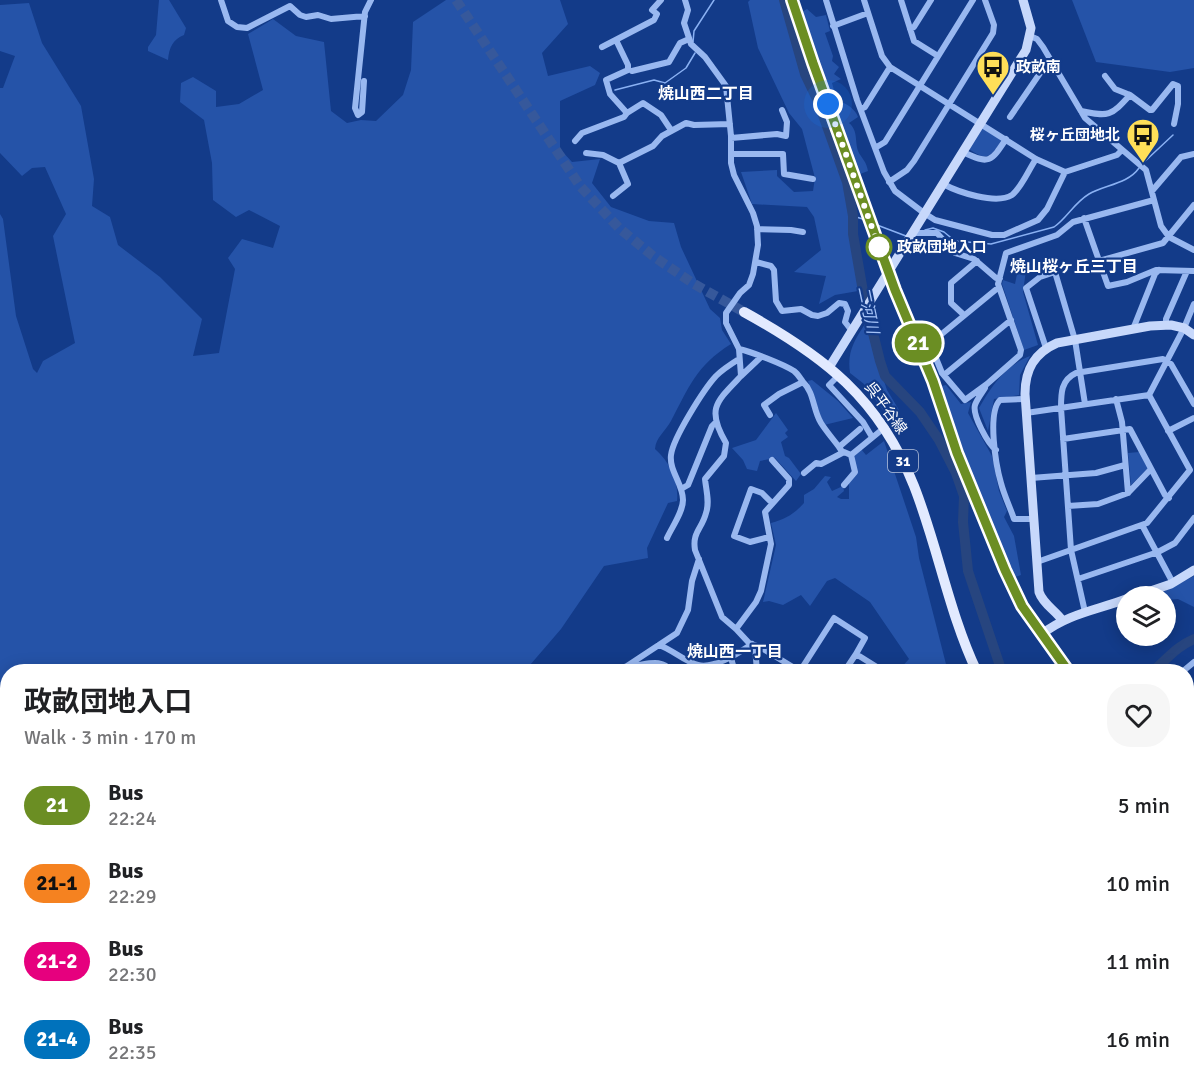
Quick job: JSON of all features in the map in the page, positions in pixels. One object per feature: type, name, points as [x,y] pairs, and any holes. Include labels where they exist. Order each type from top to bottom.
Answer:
[{"type":"main road","name":"呉平谷線","points":[[744,312],[783,333],[830,366],[869,407],[884,428],[902,458],[915,488],[961,635],[973,664]]},
{"type":"street","points":[[221,0],[228,21],[237,27],[247,28],[290,6],[306,17],[318,15],[331,19],[365,16]]},
{"type":"street","points":[[364,81],[362,112],[358,115],[355,108],[365,16],[371,0]]},
{"type":"street","points":[[685,0],[688,10],[684,23],[691,44],[705,57],[726,86],[734,176],[754,217],[757,229],[756,262],[749,285],[740,293],[726,313],[726,323],[740,348],[741,376]]},
{"type":"street","points":[[792,0],[888,271],[933,381],[957,453],[1022,606],[1063,664]]},
{"type":"street","points":[[826,0],[861,109],[889,183],[895,191],[924,213],[935,220],[992,235],[1004,235],[1038,220],[1047,209],[1065,172]]},
{"type":"street","points":[[864,0],[882,56],[890,67],[1036,159],[1065,172],[1117,155],[1122,150]]},
{"type":"street","points":[[901,0],[914,40],[938,56]]},
{"type":"street","points":[[910,29],[914,27],[931,0]]},
{"type":"street","points":[[875,148],[885,142],[973,0]]},
{"type":"street","points":[[889,183],[907,170],[914,161],[993,33],[994,25],[986,0]]},
{"type":"street","points":[[830,366],[1026,50],[1030,36],[1028,14],[1023,0]]},
{"type":"street","points":[[652,10],[658,1]]},
{"type":"street","points":[[602,47],[654,20],[657,15],[645,4]]},
{"type":"street","points":[[833,26],[868,13]]},
{"type":"street","points":[[1030,36],[1037,39],[1043,47],[1092,126],[1146,170],[1161,226],[1169,237],[1194,249]]},
{"type":"street","points":[[633,71],[669,62],[680,43],[689,39]]},
{"type":"street","points":[[616,40],[628,65],[628,70],[606,80],[610,94],[627,113]]},
{"type":"street","points":[[1010,117],[1047,63]]},
{"type":"street","points":[[861,109],[865,107],[890,67]]},
{"type":"street","points":[[1105,76],[1115,89],[1130,95],[1150,110],[1173,84],[1178,86],[1178,104],[1174,124]]},
{"type":"street","points":[[1081,111],[1102,115],[1116,111],[1130,95]]},
{"type":"street","points":[[575,141],[582,133],[624,117],[643,103],[661,115],[671,130]]},
{"type":"street","points":[[731,138],[777,134],[786,136],[787,122],[782,110]]},
{"type":"street","points":[[619,163],[653,146],[662,136],[686,123],[730,124]]},
{"type":"street","points":[[963,152],[978,159],[989,160],[993,158],[1006,139]]},
{"type":"street","points":[[586,153],[603,155],[619,163],[628,184],[613,196]]},
{"type":"street","points":[[731,154],[783,154],[784,174],[813,179]]},
{"type":"street","points":[[1152,191],[1181,157],[1194,154]]},
{"type":"street","points":[[942,184],[992,200],[1005,198],[1015,192],[1036,159]]},
{"type":"street","points":[[999,287],[932,342],[931,346],[944,375],[964,400],[987,384],[1020,355],[1021,350],[999,287],[1006,253],[1057,235],[1073,222],[1084,218],[1154,200]]},
{"type":"street","points":[[1099,261],[1163,243],[1194,205]]},
{"type":"street","points":[[1084,218],[1108,286],[1127,282],[1159,270],[1191,271],[1166,319],[1166,325]]},
{"type":"street","points":[[757,229],[803,232]]},
{"type":"street","points":[[911,235],[937,233],[955,253],[970,257],[996,278],[1000,278]]},
{"type":"street","points":[[964,315],[951,303],[951,283],[977,261]]},
{"type":"street","points":[[756,262],[771,266],[774,270],[776,301],[782,311],[801,309],[819,316],[827,313],[839,303],[844,304],[848,311],[845,322],[854,327]]},
{"type":"street","points":[[1133,329],[1155,274],[1159,270]]},
{"type":"street","points":[[1046,348],[1026,288],[1040,277],[1054,273],[1075,340],[1085,404]]},
{"type":"street","points":[[1149,395],[1194,304]]},
{"type":"street","points":[[944,375],[1011,320]]},
{"type":"street","points":[[1062,620],[1042,599],[1037,562],[1025,399],[1025,381],[1029,368],[1046,348],[1057,343],[1166,325],[1184,328],[1194,335]]},
{"type":"street","points":[[740,348],[797,372],[806,384],[820,422],[841,450],[851,455]]},
{"type":"street","points":[[761,357],[719,399],[716,423],[726,443],[724,456],[705,478],[708,503],[706,515],[693,539],[719,614],[754,645],[788,664]]},
{"type":"street","points":[[1085,612],[1071,550],[1061,408],[1063,384],[1071,375],[1080,372],[1163,358],[1167,360],[1194,404]]},
{"type":"street","points":[[668,538],[682,506],[681,489],[672,466],[671,455],[701,395],[714,379],[739,359]]},
{"type":"street","points":[[839,375],[829,386],[863,422],[872,437]]},
{"type":"street","points":[[770,415],[764,405],[779,394],[803,382]]},
{"type":"street","points":[[987,384],[975,406],[975,412],[991,446],[996,450]]},
{"type":"street","points":[[1026,414],[1149,395]]},
{"type":"street","points":[[1037,562],[1142,525],[1153,518],[1193,470],[1168,431],[1149,395]]},
{"type":"street","points":[[1025,399],[1000,400],[997,402],[993,415],[1001,484],[1014,519],[1034,519]]},
{"type":"street","points":[[1116,399],[1122,430],[1128,494]]},
{"type":"street","points":[[1168,431],[1194,418]]},
{"type":"street","points":[[681,489],[688,484],[712,426],[716,423]]},
{"type":"street","points":[[851,455],[884,428]]},
{"type":"street","points":[[804,473],[816,463],[821,464],[841,450],[860,429]]},
{"type":"street","points":[[1063,440],[1130,429],[1169,498]]},
{"type":"street","points":[[844,485],[855,472],[851,455]]},
{"type":"street","points":[[736,629],[756,602],[761,591],[771,544],[765,512],[789,485],[789,479],[772,460]]},
{"type":"street","points":[[1031,478],[1095,473],[1125,465]]},
{"type":"street","points":[[1068,506],[1098,504],[1128,494],[1151,469]]},
{"type":"street","points":[[769,537],[750,542],[734,537],[751,489],[762,493],[772,503]]},
{"type":"street","points":[[1078,579],[1158,552],[1175,543],[1194,518]]},
{"type":"street","points":[[1142,525],[1173,583]]},
{"type":"street","points":[[630,664],[674,636],[685,618],[692,581],[700,558]]},
{"type":"street","points":[[1164,586],[1194,570]]},
{"type":"street","points":[[1042,634],[1062,620],[1116,602]]},
{"type":"street","points":[[806,664],[834,618],[865,638],[849,664]]},
{"type":"street","points":[[659,645],[695,664]]},
{"type":"street","points":[[708,664],[731,658],[754,645]]},
{"type":"street","points":[[754,645],[756,664]]},
{"type":"street","points":[[856,654],[872,664]]},
{"type":"street","points":[[731,658],[733,664]]},
{"type":"street","points":[[644,664],[660,662],[664,664]]},
{"type":"shaded area","points":[[159,0],[169,0],[186,28],[184,35],[172,44],[168,60],[148,51],[156,35]]},
{"type":"shaded area","points":[[446,0],[560,0],[568,24],[542,53],[548,76],[590,66],[600,73],[595,85],[560,101],[560,149],[572,162],[600,159],[592,183],[611,207],[649,221],[674,223],[681,247],[710,309],[720,318],[722,330],[731,344],[701,369],[669,425],[657,441],[655,449],[669,466],[675,479],[677,501],[668,503],[647,548],[648,558],[604,566],[561,629],[531,664],[0,664],[0,214],[3,219],[16,316],[33,369],[37,373],[43,361],[75,343],[53,236],[66,214],[45,167],[32,168],[22,176],[0,153],[0,88],[3,88],[15,56],[0,51],[0,5],[29,3],[42,43],[81,106],[94,179],[92,206],[110,217],[118,245],[160,277],[202,319],[193,356],[219,353],[235,269],[228,258],[242,239],[273,248],[280,226],[249,210],[236,217],[213,200],[212,163],[204,120],[180,102],[181,83],[193,77],[216,91],[216,107],[239,104],[263,90],[248,34],[273,19],[296,36],[324,42],[331,111],[347,123],[361,120],[376,121],[403,95],[411,70],[413,22]]},
{"type":"shaded area","points":[[750,0],[780,0],[799,69],[846,185],[858,291],[835,295],[819,304],[826,276],[794,272],[821,250],[814,217],[807,207],[752,204],[741,172],[777,170],[777,176],[794,192],[813,191],[815,178],[802,129],[789,113],[758,48],[748,2]]},
{"type":"shaded area","points":[[1072,0],[1194,0],[1194,68],[1170,72],[1096,62]]},
{"type":"shaded area","points":[[807,9],[816,17],[826,15],[830,31],[825,33],[833,56],[832,61],[839,67],[834,74],[841,79],[832,83],[837,101],[850,107],[858,117],[849,123],[854,130],[859,153],[868,171],[860,174],[833,108],[800,13]]},
{"type":"shaded area","points":[[982,128],[1002,140],[988,156],[980,155],[969,149]]},
{"type":"shaded area","points":[[1018,269],[1026,270],[1023,292],[1038,345],[1024,350],[1002,284],[1003,280],[1015,284]]},
{"type":"shaded area","points":[[865,324],[887,390],[899,410],[889,418],[864,384],[850,373],[852,347]]},
{"type":"shaded area","points":[[1030,356],[1020,375],[1019,395],[994,399],[988,431],[979,408],[1000,377],[1021,360]]},
{"type":"shaded area","points":[[812,380],[838,401],[853,418],[824,425],[808,381]]},
{"type":"shaded area","points":[[946,385],[961,404],[971,402],[968,413],[992,456],[999,491],[1007,511],[1004,517],[1014,536],[1021,575],[1012,578],[958,438],[941,386]]},
{"type":"shaded area","points":[[776,413],[788,430],[785,433],[788,437],[781,442],[785,456],[801,474],[796,481],[775,458],[760,461],[757,471],[747,469],[743,460],[732,448],[756,440]]},
{"type":"shaded area","points":[[884,441],[916,537],[919,558],[946,664],[904,664],[909,659],[870,602],[835,578],[827,581],[810,606],[801,595],[783,605],[769,601],[763,602],[776,545],[771,523],[797,510],[804,503],[804,495],[814,489],[825,476],[831,477],[827,482],[832,491],[843,486],[844,491],[837,497],[849,499],[849,483],[857,473],[853,454],[861,449],[866,455]]},
{"type":"shaded area","points":[[1139,452],[1148,468],[1131,485],[1128,453]]},
{"type":"shaded area","points":[[1194,576],[1194,607],[1176,599],[1175,586]]},
{"type":"waterway","points":[[693,42],[694,31],[714,0]]},
{"type":"waterway","name":"二河川","points":[[784,0],[805,74],[818,101],[847,182],[864,297],[880,361],[885,376],[920,412],[939,440],[956,473],[964,496],[963,522],[968,571],[999,664]]},
{"type":"waterway","points":[[615,90],[654,80],[665,83],[686,68],[695,53]]},
{"type":"waterway","points":[[1142,164],[1173,135]]},
{"type":"waterway","points":[[925,230],[933,228],[944,232],[955,241],[991,244],[1054,227],[1084,198],[1095,191],[1129,178],[1139,168]]},
{"type":"waterway","points":[[853,216],[866,220]]},
{"type":"waterway","points":[[877,225],[906,236]]},
{"type":"waterway","name":"二河川","points":[[1161,664],[1177,649],[1194,639]]},
{"type":"tunnel","points":[[456,0],[580,186],[619,228],[653,256],[694,284],[744,312]]},
{"type":"bus line","name":"21","points":[[792,0],[895,290],[933,381],[957,453],[1005,570],[1022,606],[1065,664]]},
{"type":"place","name":"政畝南","points":[[993,96]]},
{"type":"place","name":"桜ヶ丘団地北","points":[[1143,164]]},
{"type":"place","name":"政畝団地入口","points":[[879,247]]},
{"type":"district","name":"焼山西二丁目","points":[[706,94]]},
{"type":"district","name":"焼山桜ヶ丘三丁目","points":[[1074,267]]},
{"type":"district","name":"焼山西一丁目","points":[[735,652]]},
{"type":"route","points":[[828,104],[880,250],[879,247]]}]
